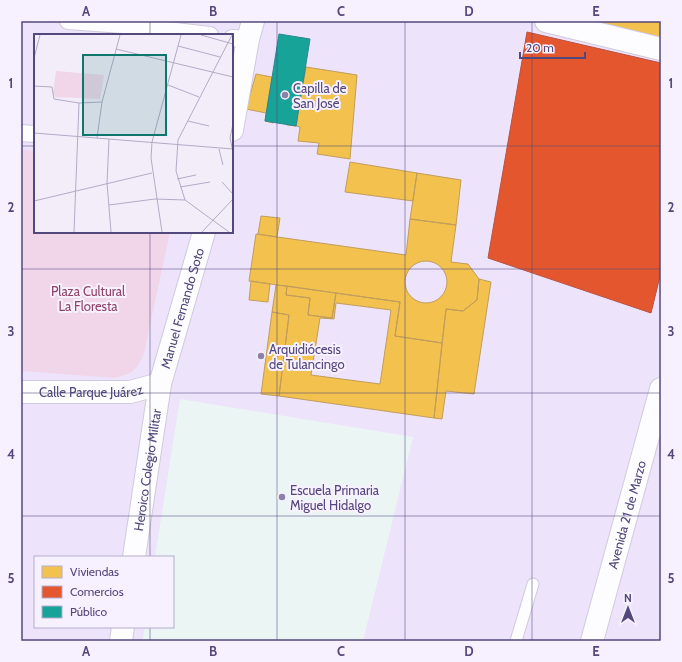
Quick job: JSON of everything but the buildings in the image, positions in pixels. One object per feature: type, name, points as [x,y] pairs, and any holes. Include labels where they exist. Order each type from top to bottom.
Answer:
[{"type":"street","points":[[68,21],[123,25],[201,34]]},
{"type":"street","points":[[546,21],[661,49]]},
{"type":"street","points":[[233,122],[244,33]]},
{"type":"street","points":[[21,133],[34,134]]},
{"type":"street","name":"Manuel Fernando Soto","points":[[160,384],[204,233]]},
{"type":"street","name":"Calle Parque Juárez","points":[[21,392],[130,392],[160,384]]},
{"type":"street","name":"Heroico Colegio Militar","points":[[134,556],[160,384]]},
{"type":"street","name":"Avenida 21 de Marzo","points":[[592,641],[661,389]]},
{"type":"street","points":[[121,641],[123,628]]},
{"type":"lane","points":[[516,641],[533,584]]},
{"type":"shaded area","points":[[21,21],[661,21],[661,641],[21,641]]},
{"type":"shaded area","name":"Escuela Primaria Miguel Hidalgo","points":[[180,399],[413,437],[363,641],[142,641],[145,628],[174,628],[174,556],[155,556]]},
{"type":"green space","name":"Plaza Cultural La Floresta","points":[[21,149],[34,151],[34,233],[170,233],[144,353],[139,364],[133,371],[114,378],[21,371]]},
{"type":"place","name":"Capilla de San José","points":[[285,95]]},
{"type":"place","name":"Arquidiócesis de Tulancingo","points":[[261,356]]},
{"type":"place","name":"Escuela Primaria Miguel Hidalgo","points":[[282,497]]}]
